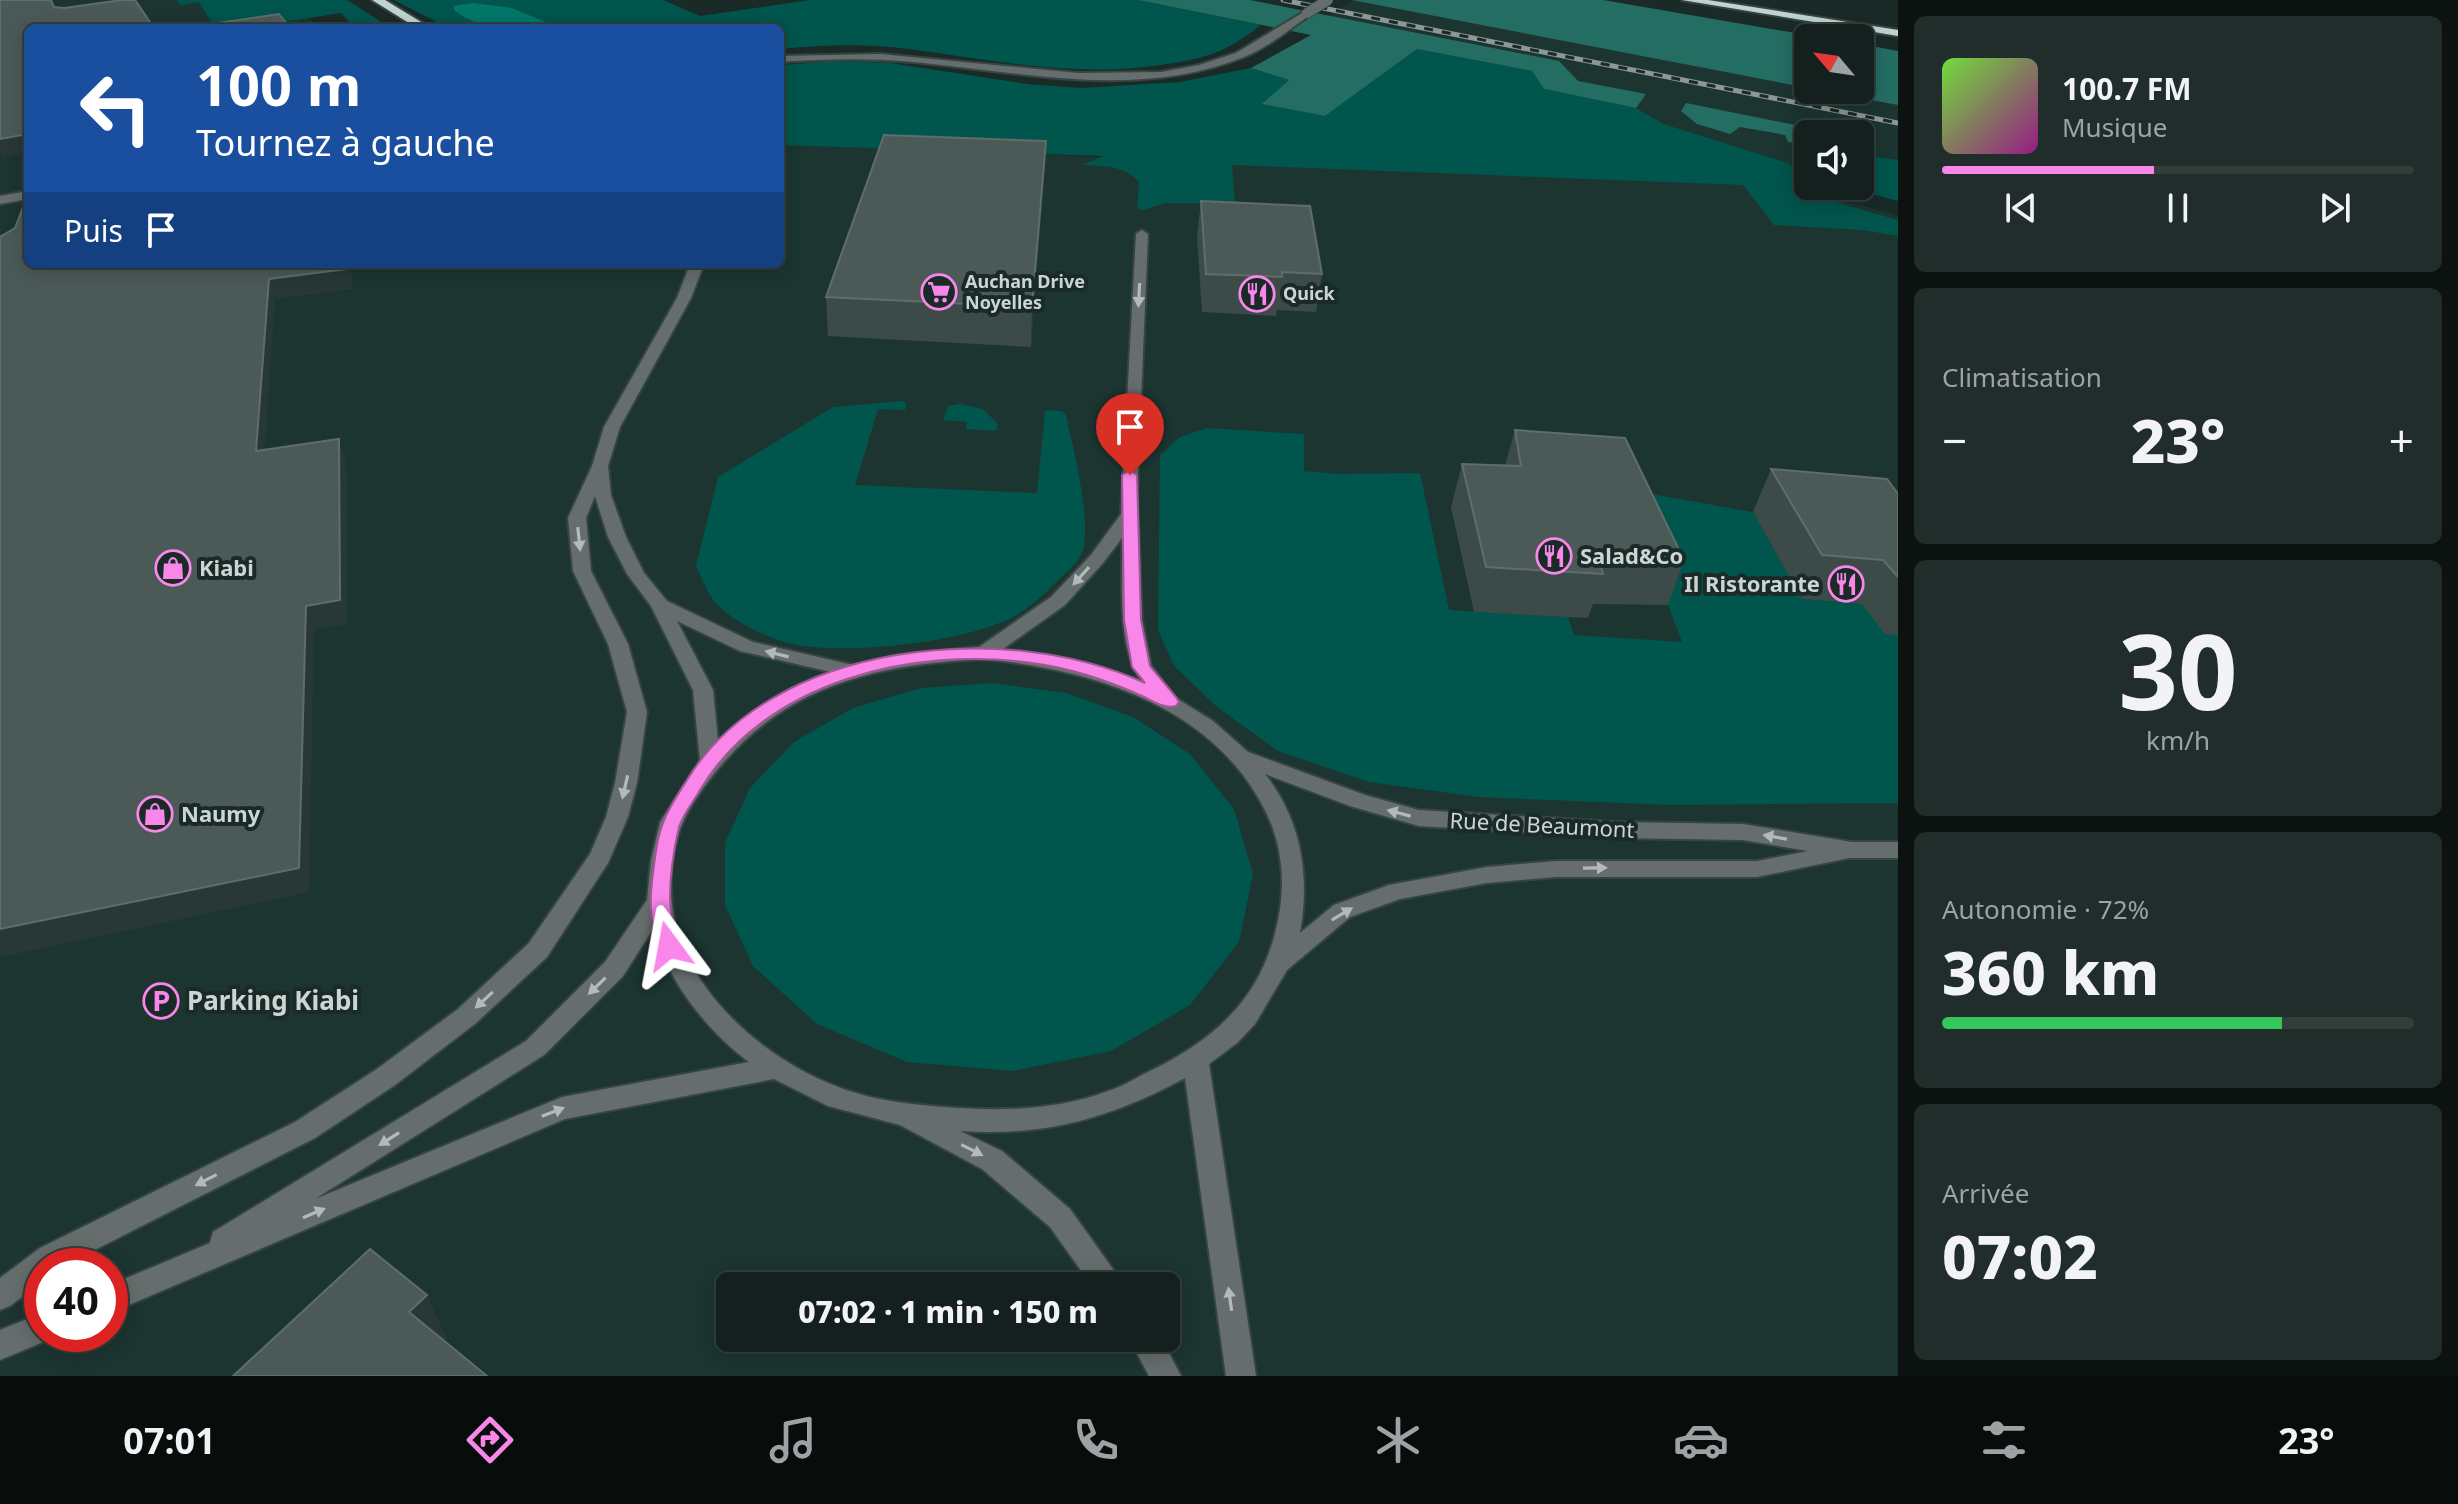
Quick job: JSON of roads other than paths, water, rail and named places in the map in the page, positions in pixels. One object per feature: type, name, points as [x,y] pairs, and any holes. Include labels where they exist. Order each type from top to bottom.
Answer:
[{"type":"highway","points":[[377,0],[416,24]]},
{"type":"highway","points":[[1687,0],[1898,33]]},
{"type":"street","points":[[784,59],[841,56],[962,64],[1078,77],[1166,72],[1207,65],[1241,54],[1328,0]]},
{"type":"street","points":[[784,52],[894,51],[962,64]]},
{"type":"street","points":[[0,189],[24,185]]},
{"type":"street","points":[[0,200],[24,196]]},
{"type":"street","points":[[1142,234],[1129,515],[1133,620],[1141,667],[1169,702]]},
{"type":"street","points":[[0,1296],[50,1258],[305,1130],[386,1077],[467,1016],[538,950],[600,857],[617,817],[626,783],[637,712],[618,644],[582,571],[577,518],[600,466],[612,427],[684,298],[695,268]]},
{"type":"street","points":[[600,466],[603,495],[617,537],[636,574],[660,605],[703,690],[709,758]]},
{"type":"street","points":[[984,653],[1058,601],[1097,559],[1129,515]]},
{"type":"street","points":[[660,605],[747,647],[853,671]]},
{"type":"street","points":[[984,653],[1033,657],[1081,667],[1126,682],[1169,702],[1208,727],[1241,757],[1274,802],[1293,853],[1296,907],[1281,962],[1244,1020],[1196,1060],[1111,1102],[1009,1122],[902,1115],[835,1097],[776,1068],[729,1033],[692,991],[669,946],[659,901],[669,825],[709,758],[739,730],[773,706],[811,686],[853,671],[910,658],[984,653]]},
{"type":"street","name":"Rue de Beaumont","points":[[1241,757],[1358,801],[1419,818],[1616,830],[1743,832],[1852,850],[1898,850]]},
{"type":"street","name":"Rue de Beaumont","points":[[1281,962],[1342,911],[1410,888],[1487,875],[1556,869],[1757,869],[1852,850]]},
{"type":"street","points":[[165,1277],[535,1048],[614,969],[659,901]]},
{"type":"street","points":[[1196,1060],[1241,1376]]},
{"type":"street","points":[[128,1292],[562,1108],[776,1068]]},
{"type":"street","points":[[902,1115],[992,1160],[1060,1218],[1100,1272]]},
{"type":"street","points":[[0,1345],[24,1335]]},
{"type":"street","points":[[1152,1352],[1166,1376]]},
{"type":"railway","points":[[1283,0],[1898,123]]},
{"type":"place","name":"Auchan Drive Noyelles","points":[[939,292]]},
{"type":"place","name":"Quick","points":[[1257,294]]},
{"type":"place","name":"Salad&Co","points":[[1554,556]]},
{"type":"place","name":"Kiabi","points":[[173,568]]},
{"type":"place","name":"Il Ristorante","points":[[1846,584]]},
{"type":"place","name":"Naumy","points":[[155,814]]},
{"type":"place","name":"Parking Kiabi","points":[[161,1001]]}]
